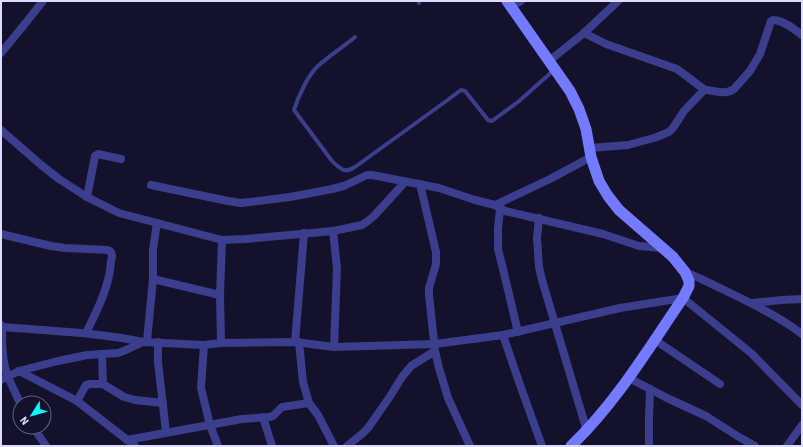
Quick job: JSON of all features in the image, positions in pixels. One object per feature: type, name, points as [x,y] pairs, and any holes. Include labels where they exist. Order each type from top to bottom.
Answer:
[{"type":"street","points":[[1,53],[43,1]]},
{"type":"street","points":[[521,1],[509,3],[570,91],[579,109],[586,129],[599,181],[619,210],[673,257],[685,272],[689,281],[689,286],[683,298],[629,378],[587,431],[571,446]]},
{"type":"street","points":[[552,65],[618,1]]},
{"type":"street","points":[[584,33],[606,44],[677,69],[705,90],[729,92],[734,89],[750,72],[760,54],[771,21],[777,20],[802,35]]},
{"type":"street","points":[[498,207],[543,182],[591,152],[628,145],[669,132],[684,111],[705,90]]},
{"type":"street","points":[[1,130],[54,176],[87,197],[119,213],[222,240],[333,231],[362,225],[368,221],[405,182]]},
{"type":"street","points":[[87,197],[96,154],[121,159]]},
{"type":"street","points":[[151,185],[228,201],[242,202],[290,197],[332,189],[372,175],[439,188],[498,207],[508,212],[603,234],[639,246],[648,248],[662,248]]},
{"type":"street","points":[[420,184],[436,252],[436,264],[429,288],[429,296],[439,368],[448,398],[470,446]]},
{"type":"street","points":[[498,207],[498,249],[518,332]]},
{"type":"street","points":[[539,218],[537,238],[540,267],[574,391],[587,431]]},
{"type":"street","points":[[145,342],[153,279],[153,249],[157,223]]},
{"type":"street","points":[[333,231],[337,268],[334,347]]},
{"type":"street","points":[[304,233],[297,342],[303,382],[309,403],[318,415],[334,446]]},
{"type":"street","points":[[1,234],[51,246],[108,250],[112,254],[111,269],[108,280],[96,313],[86,333]]},
{"type":"street","points":[[221,343],[220,295],[222,240]]},
{"type":"street","points":[[685,272],[699,277],[752,303],[802,334]]},
{"type":"street","points":[[153,279],[220,295]]},
{"type":"street","points":[[15,395],[4,378],[2,326],[122,337],[145,342],[204,346],[221,343],[297,342],[334,347],[435,347],[518,332],[620,308],[683,298],[750,353],[802,405]]},
{"type":"street","points":[[752,303],[802,299]]},
{"type":"street","points":[[503,335],[542,446]]},
{"type":"street","points":[[655,340],[720,384]]},
{"type":"street","points":[[4,378],[19,371],[58,361],[87,355],[118,353],[145,342]]},
{"type":"street","points":[[158,342],[158,362],[166,432]]},
{"type":"street","points":[[204,346],[201,388],[210,425],[218,446]]},
{"type":"street","points":[[347,446],[368,428],[411,366],[435,347]]},
{"type":"street","points":[[102,354],[103,384]]},
{"type":"street","points":[[19,371],[77,401],[135,446]]},
{"type":"street","points":[[629,378],[706,416],[755,446]]},
{"type":"street","points":[[77,401],[86,385],[103,384],[124,397],[135,400],[163,403]]},
{"type":"street","points":[[649,446],[650,389]]},
{"type":"street","points":[[127,440],[242,419],[269,417],[273,416],[282,407],[309,403]]},
{"type":"street","points":[[263,417],[272,446]]},
{"type":"street","points":[[787,446],[802,425]]},
{"type":"street","points":[[38,435],[46,446]]},
{"type":"lane","points":[[355,37],[317,66],[297,100],[294,110],[332,161],[346,171],[355,167],[461,90],[465,91],[488,120],[492,122],[518,102],[552,65]]}]
